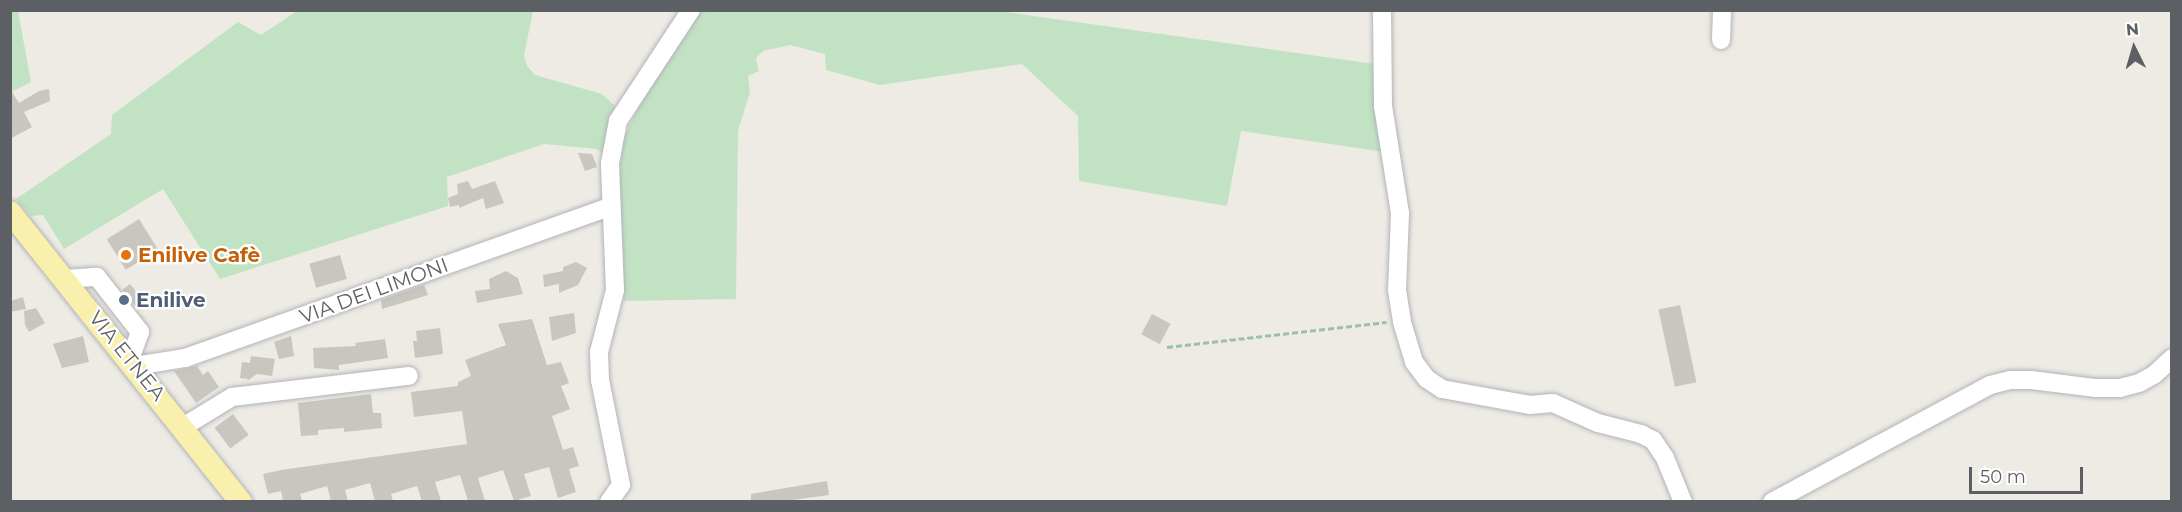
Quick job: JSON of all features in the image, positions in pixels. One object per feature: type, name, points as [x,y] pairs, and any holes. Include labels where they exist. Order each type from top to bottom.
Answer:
[{"type":"main road","name":"VIA ETNEA","points":[[10,213],[133,363],[241,501]]},
{"type":"street","points":[[609,501],[621,485],[600,381],[599,352],[615,290],[610,163],[618,121],[691,10]]},
{"type":"street","points":[[1382,10],[1383,106],[1400,213],[1395,322],[1414,362],[1427,379],[1442,389],[1530,405],[1554,403],[1598,423],[1641,434],[1653,440],[1665,458],[1683,501]]},
{"type":"street","points":[[1721,40],[1722,10]]},
{"type":"street","name":"VIA DEI LIMONI","points":[[133,363],[185,358],[610,207]]},
{"type":"street","points":[[1772,501],[1990,385],[2010,380],[2031,380],[2095,388],[2120,388],[2139,383],[2155,374],[2172,358]]},
{"type":"street","points":[[183,427],[232,397],[409,376]]},
{"type":"path","points":[[1167,347],[1395,322]]},
{"type":"green space","points":[[963,10],[1005,12],[1375,64],[1385,152],[1241,131],[1227,206],[1079,181],[1078,116],[1022,64],[880,85],[826,70],[825,54],[790,45],[763,51],[756,58],[759,71],[748,76],[750,92],[738,131],[736,299],[624,301],[619,204],[622,142],[644,95],[698,14],[702,11]]},
{"type":"green space","points":[[11,11],[18,11],[31,82],[11,92]]},
{"type":"green space","points":[[297,11],[533,11],[524,55],[527,66],[535,75],[602,94],[615,106],[611,116],[606,155],[597,149],[544,144],[447,177],[448,206],[220,279],[163,189],[64,249],[43,215],[31,216],[16,199],[111,134],[112,115],[238,22],[261,35]]},
{"type":"building","points":[[10,89],[19,103],[39,91],[49,89],[50,101],[24,112],[32,127],[10,139]]},
{"type":"building","points":[[578,153],[592,154],[597,167],[585,171]]},
{"type":"building","points":[[468,181],[472,189],[495,181],[504,203],[486,209],[483,198],[459,208],[459,205],[450,207],[448,198],[458,194],[457,184]]},
{"type":"building","points":[[139,219],[158,250],[126,270],[107,239]]},
{"type":"building","points":[[340,255],[347,279],[316,288],[309,264]]},
{"type":"building","points":[[576,262],[587,268],[578,285],[559,293],[559,284],[544,287],[543,275],[563,271],[563,267]]},
{"type":"building","points":[[506,271],[518,278],[523,294],[477,303],[475,291],[490,289],[489,279]]},
{"type":"building","points":[[130,284],[144,301],[136,307],[122,290]]},
{"type":"building","points":[[424,285],[428,295],[382,309],[381,300]]},
{"type":"building","points":[[23,297],[26,309],[10,312],[10,301]]},
{"type":"building","points":[[1680,305],[1696,382],[1675,387],[1658,310]]},
{"type":"building","points":[[36,308],[45,323],[29,332],[25,325],[24,311]]},
{"type":"building","points":[[574,313],[576,333],[552,341],[549,317]]},
{"type":"building","points":[[1152,314],[1171,324],[1160,344],[1141,334]]},
{"type":"building","points":[[532,319],[547,365],[561,362],[569,383],[561,386],[570,409],[552,416],[563,450],[573,447],[579,466],[569,469],[576,492],[558,498],[549,467],[524,474],[531,496],[514,501],[503,470],[478,478],[485,501],[468,501],[460,475],[435,482],[441,501],[422,501],[417,486],[391,494],[393,501],[375,501],[370,483],[345,490],[348,501],[331,501],[327,486],[300,494],[302,501],[283,501],[281,491],[268,494],[263,474],[467,444],[462,411],[414,417],[411,392],[458,386],[458,382],[471,376],[465,360],[506,345],[498,324]]},
{"type":"building","points":[[440,328],[443,354],[415,358],[413,341],[417,341],[416,331]]},
{"type":"building","points":[[83,336],[89,362],[62,368],[53,344]]},
{"type":"building","points":[[291,336],[294,356],[279,359],[274,342]]},
{"type":"building","points":[[385,339],[388,358],[339,365],[339,370],[314,368],[313,348],[356,346],[355,343]]},
{"type":"building","points":[[251,356],[275,359],[272,376],[257,374],[247,381],[248,379],[240,378],[242,362],[250,363]]},
{"type":"building","points":[[197,366],[203,375],[208,371],[219,387],[196,403],[174,371]]},
{"type":"building","points":[[371,394],[373,413],[381,413],[382,428],[344,432],[344,428],[318,430],[318,435],[301,436],[298,403]]},
{"type":"building","points":[[233,414],[249,435],[230,449],[215,428]]},
{"type":"building","points":[[827,481],[829,495],[785,501],[751,501],[751,494]]},
{"type":"place","name":"Enilive Cafè","points":[[126,255]]},
{"type":"place","name":"Enilive","points":[[124,300]]}]
